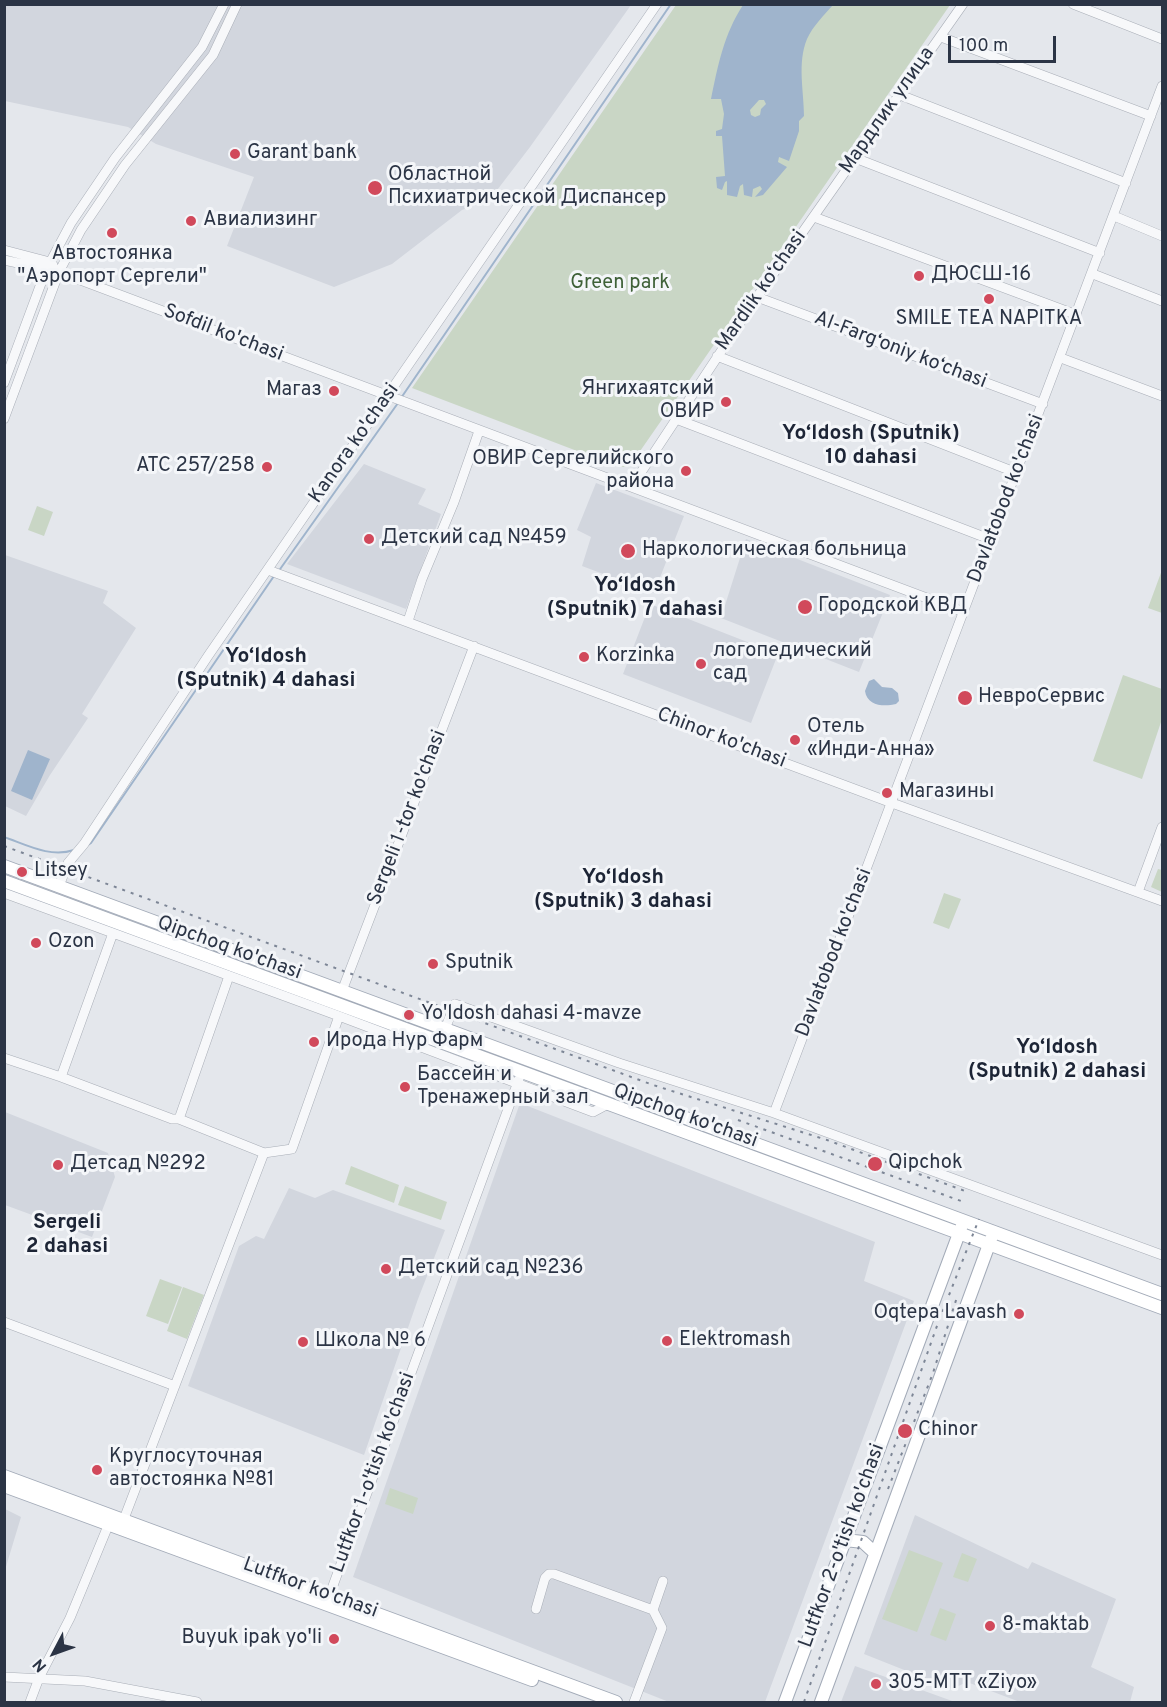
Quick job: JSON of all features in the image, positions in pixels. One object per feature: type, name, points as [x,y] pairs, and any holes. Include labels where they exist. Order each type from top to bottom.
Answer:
[{"type":"main road","name":"Qipchoq ko'chasi","points":[[4,866],[1162,1294]]},
{"type":"main road","points":[[26,889],[30,875]]},
{"type":"main road","name":"Qipchoq ko'chasi","points":[[4,881],[415,1032],[519,1078],[608,1104],[1162,1308]]},
{"type":"main road","points":[[415,1032],[420,1019]]},
{"type":"main road","points":[[608,1104],[613,1091]]},
{"type":"main road","points":[[822,1183],[827,1170]]},
{"type":"main road","name":"Lutfkor 2-o'tish ko'chasi","points":[[786,1702],[964,1220]]},
{"type":"main road","name":"Lutfkor 2-o'tish ko'chasi","points":[[820,1702],[994,1231]]},
{"type":"main road","name":"Lutfkor ko'chasi","points":[[4,1476],[116,1522],[592,1702]]},
{"type":"main road","name":"Lutfkor ko'chasi","points":[[4,1486],[116,1522]]},
{"type":"main road","points":[[845,1540],[863,1542],[875,1553]]},
{"type":"main road","name":"Lutfkor ko'chasi","points":[[327,1600],[616,1702]]},
{"type":"street","points":[[4,383],[48,266],[71,223],[115,158],[202,47],[224,4]]},
{"type":"street","points":[[4,419],[59,272],[81,230],[101,198],[213,56],[237,4]]},
{"type":"street","name":"Kanora ko'chasi","points":[[59,886],[68,863],[395,400],[657,4]]},
{"type":"street","name":"Мардлик улица","points":[[814,217],[963,4]]},
{"type":"street","points":[[1073,4],[1162,39]]},
{"type":"street","points":[[940,37],[1151,116]]},
{"type":"street","name":"Davlatobod ko'chasi","points":[[774,1113],[1151,116],[1160,102],[1162,86]]},
{"type":"street","points":[[900,95],[1126,183]]},
{"type":"street","points":[[855,158],[1100,253]]},
{"type":"street","points":[[1114,216],[1162,236]]},
{"type":"street","points":[[814,217],[1077,315]]},
{"type":"street","name":"Mardlik ko‘chasi","points":[[632,486],[717,356],[814,217]]},
{"type":"street","points":[[4,250],[48,266]]},
{"type":"street","points":[[4,260],[48,266]]},
{"type":"street","name":"Sofdil ko'chasi","points":[[48,266],[395,400],[632,486],[964,612]]},
{"type":"street","points":[[1093,274],[1162,301]]},
{"type":"street","name":"Al-Farg‘oniy ko‘chasi","points":[[757,297],[1043,404]]},
{"type":"street","points":[[717,356],[1017,473]]},
{"type":"street","points":[[1061,358],[1162,396]]},
{"type":"street","points":[[676,419],[992,540]]},
{"type":"street","points":[[408,621],[422,579],[454,502],[478,430]]},
{"type":"street","name":"Chinor ko'chasi","points":[[274,572],[892,803],[1162,901]]},
{"type":"street","name":"Sergeli 1-tor ko'chasi","points":[[342,991],[474,646]]},
{"type":"street","points":[[1138,892],[1162,827]]},
{"type":"street","name":"Qipchoq ko'chasi","points":[[4,893],[339,1016],[519,1078]]},
{"type":"street","points":[[61,1077],[113,933]]},
{"type":"street","points":[[179,1119],[229,976]]},
{"type":"street","points":[[445,1029],[455,1004],[619,1064],[774,1113],[1162,1255]]},
{"type":"street","points":[[4,1058],[172,1119],[179,1119],[264,1153],[292,1149],[339,1016]]},
{"type":"street","name":"Lutfkor 1-o'tish ko'chasi","points":[[327,1600],[519,1078]]},
{"type":"street","points":[[30,1702],[39,1678],[116,1522],[175,1386],[264,1153]]},
{"type":"street","points":[[4,1322],[175,1386]]},
{"type":"street","points":[[536,1609],[545,1578],[549,1574],[554,1574],[652,1610],[662,1628],[634,1702]]},
{"type":"street","points":[[652,1610],[663,1581]]},
{"type":"street","points":[[4,1677],[85,1681],[197,1702]]},
{"type":"shaded area","points":[[5,5],[631,5],[491,198],[462,210],[392,264],[334,287],[227,246],[254,177],[156,144],[128,127],[5,101]]},
{"type":"shaded area","name":"Детский сад №459","points":[[364,464],[426,489],[418,504],[441,514],[406,609],[287,564]]},
{"type":"shaded area","name":"Наркологическая больница","points":[[596,483],[684,516],[654,593],[582,566],[591,537],[577,530]]},
{"type":"shaded area","name":"Городской КВД","points":[[746,539],[890,595],[859,672],[721,618]]},
{"type":"shaded area","points":[[5,555],[108,591],[103,603],[136,628],[82,714],[88,718],[26,816],[5,806]]},
{"type":"shaded area","name":"логопедический сад","points":[[650,604],[778,654],[751,723],[623,674]]},
{"type":"shaded area","points":[[520,1103],[875,1242],[864,1281],[914,1301],[765,1702],[669,1702],[353,1577]]},
{"type":"shaded area","name":"Детсад №292","points":[[5,1112],[108,1153],[115,1177],[92,1237],[5,1205]]},
{"type":"shaded area","name":"Школа № 6","points":[[289,1188],[315,1198],[333,1190],[445,1230],[418,1299],[364,1455],[188,1386],[239,1246],[256,1236],[264,1239]]},
{"type":"shaded area","points":[[5,1509],[21,1517],[5,1570]]},
{"type":"shaded area","name":"8-maktab","points":[[915,1515],[1028,1569],[1032,1562],[1116,1599],[1091,1667],[1134,1687],[1130,1702],[1020,1702],[967,1682],[952,1689],[864,1654]]},
{"type":"shaded area","name":"305-MTT «Ziyo»","points":[[855,1666],[955,1702],[841,1702]]},
{"type":"green space","name":"Green park","points":[[676,5],[950,5],[629,467],[619,467],[412,388]]},
{"type":"green space","points":[[37,506],[53,512],[44,536],[28,530]]},
{"type":"green space","points":[[1162,570],[1162,613],[1148,608]]},
{"type":"green space","points":[[1123,675],[1162,689],[1162,719],[1142,779],[1093,761]]},
{"type":"green space","points":[[1158,869],[1162,870],[1162,892],[1151,887]]},
{"type":"green space","points":[[944,893],[961,899],[949,929],[933,923]]},
{"type":"green space","points":[[351,1166],[399,1185],[394,1203],[345,1184]]},
{"type":"green space","points":[[405,1186],[447,1202],[441,1220],[398,1205]]},
{"type":"green space","points":[[160,1279],[182,1287],[168,1324],[146,1316]]},
{"type":"green space","points":[[183,1287],[204,1295],[187,1339],[167,1331]]},
{"type":"green space","points":[[390,1488],[418,1498],[413,1514],[385,1504]]},
{"type":"green space","points":[[909,1550],[943,1563],[917,1632],[882,1619]]},
{"type":"green space","points":[[962,1553],[977,1559],[968,1582],[953,1577]]},
{"type":"green space","points":[[940,1608],[956,1614],[946,1641],[930,1635]]},
{"type":"water","points":[[743,5],[833,5],[812,30],[804,48],[802,67],[804,116],[799,121],[799,131],[789,161],[779,157],[778,162],[787,167],[763,195],[755,197],[762,189],[760,186],[753,189],[752,197],[744,195],[743,184],[740,186],[737,197],[727,195],[727,181],[722,190],[717,188],[716,177],[725,176],[722,136],[716,136],[716,131],[722,129],[724,114],[721,99],[711,99],[722,50]],"holes":[[[759,100],[764,100],[766,104],[761,109],[760,115],[755,117],[751,115],[750,110]]]},
{"type":"water","points":[[874,679],[882,687],[892,688],[898,693],[899,701],[896,704],[881,705],[869,700],[865,691],[869,681]]},
{"type":"water","points":[[28,750],[50,759],[32,800],[11,791]]},
{"type":"waterway","points":[[401,398],[671,4]]},
{"type":"waterway","points":[[278,572],[398,403]]},
{"type":"waterway","points":[[88,845],[274,576]]},
{"type":"waterway","points":[[4,837],[47,852],[74,850]]},
{"type":"railway","points":[[4,846],[653,1085],[827,1140],[965,1191]]},
{"type":"railway","points":[[738,1120],[961,1201]]},
{"type":"railway","points":[[804,1702],[938,1323],[979,1219]]},
{"type":"railway","points":[[888,1489],[933,1373],[957,1297]]},
{"type":"place","name":"Garant bank","points":[[235,154]]},
{"type":"place","name":"Областной Психиатрической Диспансер","points":[[375,188]]},
{"type":"place","name":"Авиализинг","points":[[191,221]]},
{"type":"place","name":"Автостоянка \"Аэропорт Сергели\"","points":[[112,233]]},
{"type":"place","name":"ДЮСШ-16","points":[[919,276]]},
{"type":"place","name":"SMILE TEA NAPITKA","points":[[989,299]]},
{"type":"place","name":"Магаз","points":[[334,391]]},
{"type":"place","name":"Янгихаятский ОВИР","points":[[726,402]]},
{"type":"place","name":"АТС 257/258","points":[[267,467]]},
{"type":"place","name":"ОВИР Сергелийского района","points":[[686,471]]},
{"type":"place","name":"Детский сад №459","points":[[369,539]]},
{"type":"place","name":"Наркологическая больница","points":[[628,551]]},
{"type":"place","name":"Городской КВД","points":[[805,607]]},
{"type":"place","name":"Korzinka","points":[[584,657]]},
{"type":"place","name":"логопедический сад","points":[[701,664]]},
{"type":"place","name":"НевроСервис","points":[[965,698]]},
{"type":"place","name":"Отель «Инди-Анна»","points":[[795,740]]},
{"type":"place","name":"Магазины","points":[[887,793]]},
{"type":"place","name":"Litsey","points":[[22,872]]},
{"type":"place","name":"Ozon","points":[[36,943]]},
{"type":"place","name":"Sputnik","points":[[433,964]]},
{"type":"place","name":"Yo'ldosh dahasi 4-mavze","points":[[409,1015]]},
{"type":"place","name":"Ирода Нур Фарм","points":[[314,1042]]},
{"type":"place","name":"Бассейн и Тренажерный зал","points":[[405,1087]]},
{"type":"place","name":"Qipchok","points":[[875,1164]]},
{"type":"place","name":"Детсад №292","points":[[58,1165]]},
{"type":"place","name":"Детский сад №236","points":[[386,1269]]},
{"type":"place","name":"Oqtepa Lavash","points":[[1019,1314]]},
{"type":"place","name":"Elektromash","points":[[667,1341]]},
{"type":"place","name":"Школа № 6","points":[[303,1342]]},
{"type":"place","name":"Chinor","points":[[905,1431]]},
{"type":"place","name":"Круглосуточная автостоянка №81","points":[[97,1470]]},
{"type":"place","name":"8-maktab","points":[[990,1626]]},
{"type":"place","name":"Buyuk ipak yo'li","points":[[334,1639]]},
{"type":"place","name":"305-MTT «Ziyo»","points":[[876,1684]]},
{"type":"district","name":"Yo‘ldosh (Sputnik) 10 dahasi","points":[[871,447]]},
{"type":"district","name":"Yo‘ldosh (Sputnik) 7 dahasi","points":[[635,599]]},
{"type":"district","name":"Yo‘ldosh (Sputnik) 4 dahasi","points":[[266,670]]},
{"type":"district","name":"Yo‘ldosh (Sputnik) 3 dahasi","points":[[623,891]]},
{"type":"district","name":"Yo‘ldosh (Sputnik) 2 dahasi","points":[[1057,1061]]},
{"type":"district","name":"Sergeli 2 dahasi","points":[[67,1236]]}]
